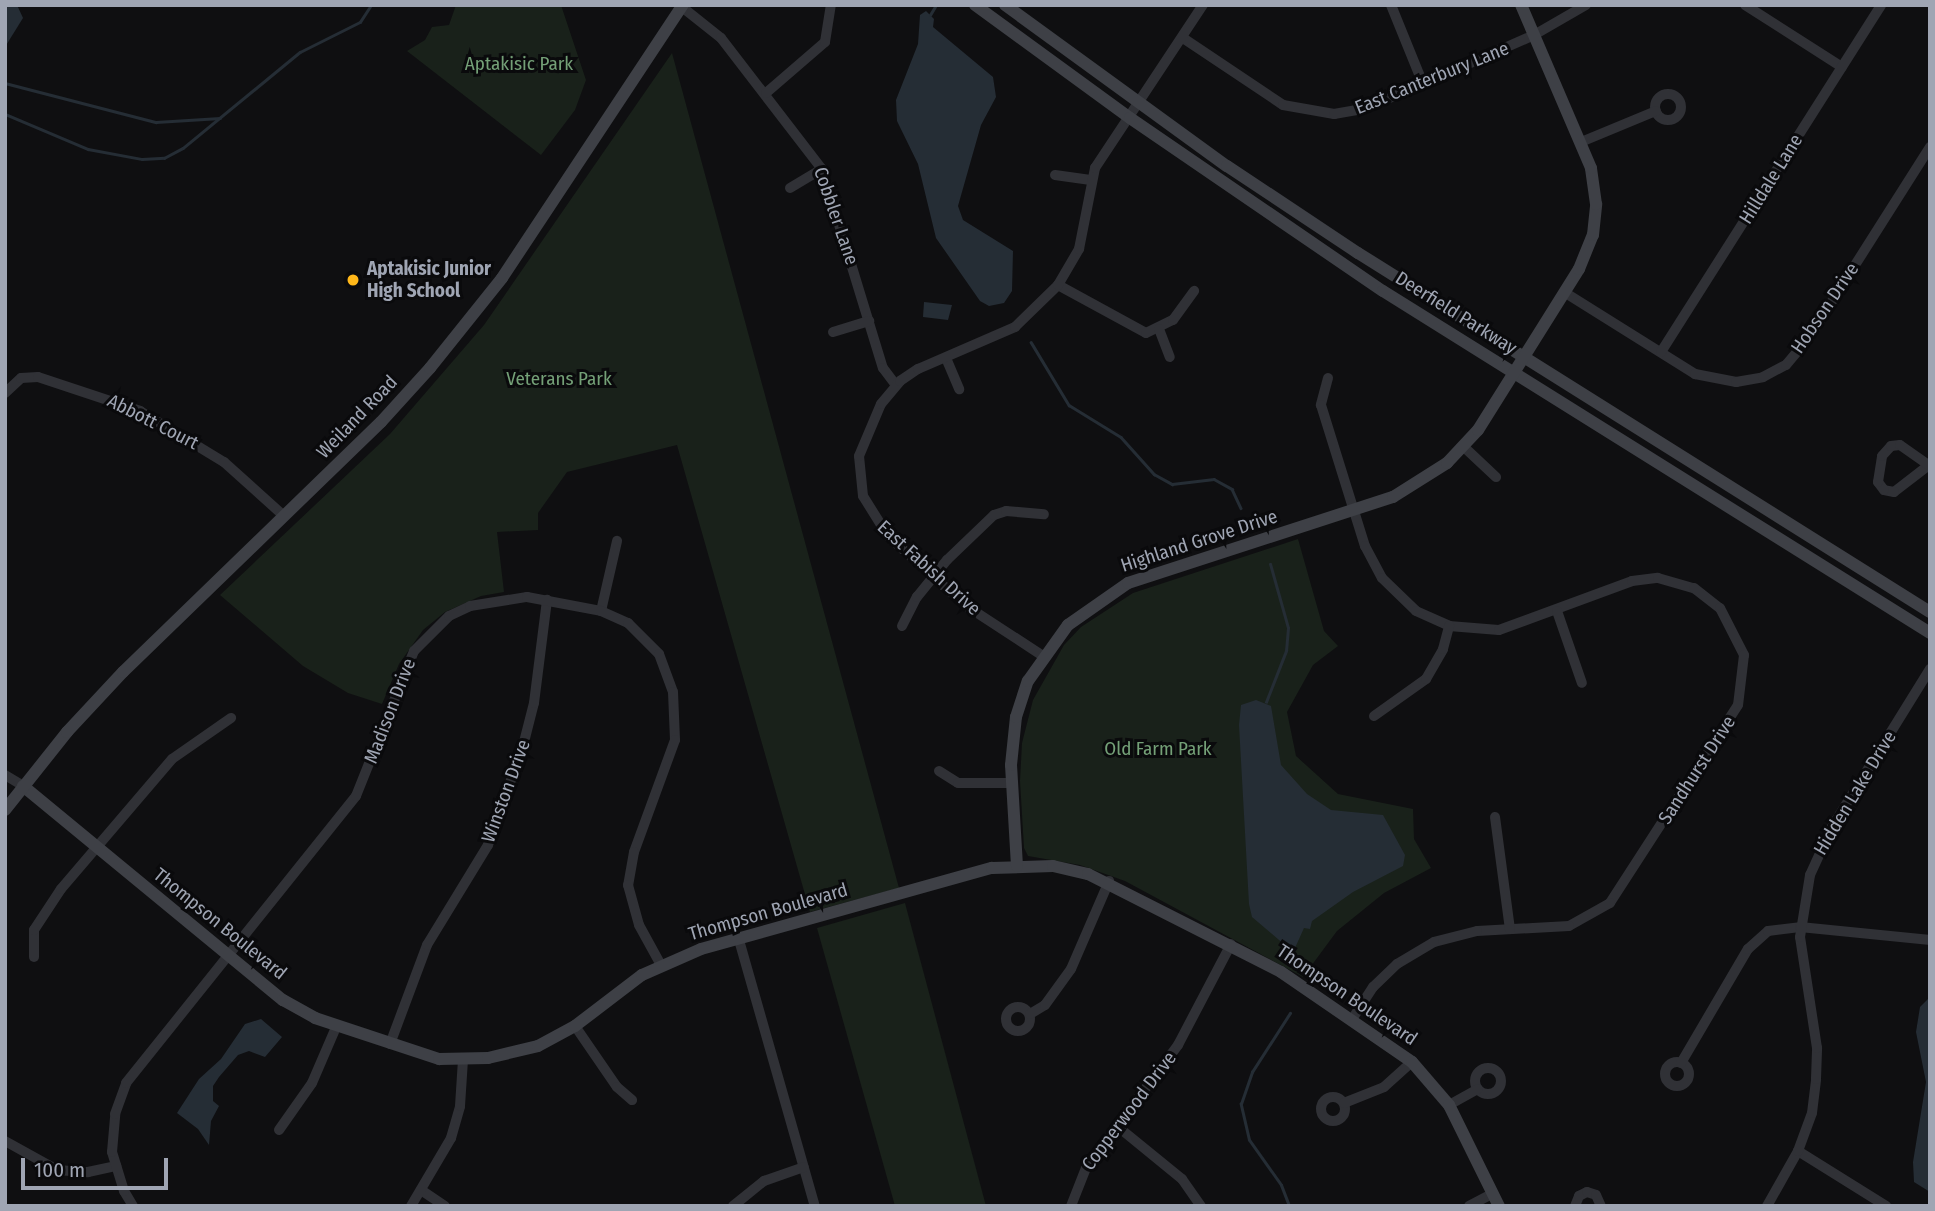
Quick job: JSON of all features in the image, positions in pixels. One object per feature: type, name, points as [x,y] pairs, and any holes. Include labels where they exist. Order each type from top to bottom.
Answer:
[{"type":"main road","name":"Deerfield Parkway","points":[[975,5],[1129,118],[1372,283],[1930,633]]},
{"type":"main road","name":"Deerfield Parkway","points":[[1005,5],[1138,103],[1301,215],[1930,612]]},
{"type":"main road","name":"Highland Grove Drive","points":[[1017,866],[1012,783],[1016,717],[1028,681],[1043,656],[1068,625],[1128,583],[1355,511],[1412,487],[1464,447],[1516,373],[1564,292],[1593,235],[1595,186],[1581,142],[1521,5]]},
{"type":"main road","name":"Weiland Road","points":[[5,810],[123,672],[381,422],[469,322],[683,6]]},
{"type":"main road","name":"Thompson Boulevard","points":[[23,786],[228,956],[297,1009],[422,1055],[463,1060],[522,1051],[575,1026],[661,965],[739,940],[992,868],[1017,866],[1072,869],[1109,881],[1231,944],[1352,1019],[1412,1062],[1449,1105],[1496,1200]]},
{"type":"street","points":[[766,93],[825,42],[831,5]]},
{"type":"street","name":"East Fabish Drive","points":[[1043,656],[965,605],[878,524],[860,482],[863,442],[881,404],[896,385],[918,369],[1015,327],[1058,285],[1079,249],[1091,180],[1101,155],[1129,118],[1203,5]]},
{"type":"street","points":[[1391,5],[1423,84]]},
{"type":"street","name":"East Canterbury Lane","points":[[1183,38],[1271,99],[1309,112],[1363,109],[1534,35],[1586,5]]},
{"type":"street","points":[[1745,5],[1842,67]]},
{"type":"street","name":"Hilldale Lane","points":[[1661,352],[1881,5]]},
{"type":"street","name":"Cobbler Lane","points":[[683,6],[721,38],[822,169],[883,368],[896,385]]},
{"type":"street","points":[[1581,142],[1656,111]]},
{"type":"street","name":"Hobson Drive","points":[[1564,292],[1695,373],[1721,381],[1763,377],[1786,365],[1810,336],[1930,147]]},
{"type":"street","points":[[790,188],[822,169]]},
{"type":"street","points":[[1055,175],[1091,180]]},
{"type":"street","points":[[1058,285],[1146,333],[1173,320],[1194,291]]},
{"type":"street","points":[[833,332],[869,321]]},
{"type":"street","points":[[1159,329],[1170,357]]},
{"type":"street","points":[[946,358],[959,389]]},
{"type":"street","name":"Abbott Court","points":[[5,393],[21,378],[38,377],[140,411],[224,462],[284,516]]},
{"type":"street","name":"Sandhurst Drive","points":[[1328,378],[1321,405],[1365,545],[1382,578],[1416,611],[1449,626],[1499,630],[1557,611],[1632,581],[1658,578],[1683,583],[1708,597],[1729,619],[1744,655],[1742,689],[1730,719],[1609,903],[1569,926],[1454,935],[1414,951],[1373,987],[1352,1019]]},
{"type":"street","points":[[1900,445],[1929,466],[1894,492],[1884,490],[1878,482],[1882,456],[1891,446],[1900,445]]},
{"type":"street","points":[[1464,447],[1496,477]]},
{"type":"street","points":[[902,626],[934,576],[964,540],[994,515],[1006,511],[1044,514]]},
{"type":"street","points":[[601,611],[617,541]]},
{"type":"street","name":"Madison Drive","points":[[133,1206],[116,1166],[112,1135],[126,1083],[356,796],[404,669],[429,633],[449,616],[486,601],[547,600],[601,611],[628,623],[650,642],[673,692],[675,740],[634,852],[628,885],[639,925],[661,965]]},
{"type":"street","name":"Winston Drive","points":[[390,1044],[427,945],[488,845],[523,746],[534,703],[547,600]]},
{"type":"street","points":[[1557,611],[1582,683]]},
{"type":"street","points":[[1374,716],[1426,679],[1443,649],[1449,626]]},
{"type":"street","name":"Hidden Lake Drive","points":[[1767,1206],[1798,1152],[1812,1114],[1817,1048],[1802,967],[1800,928],[1810,875],[1822,844],[1930,669]]},
{"type":"street","points":[[34,957],[34,930],[96,847],[172,759],[231,718]]},
{"type":"street","points":[[939,771],[958,783],[1012,783]]},
{"type":"street","points":[[5,775],[23,786]]},
{"type":"street","points":[[1496,817],[1510,929]]},
{"type":"street","points":[[1030,1014],[1045,1005],[1071,969],[1109,881]]},
{"type":"street","points":[[1681,1063],[1748,949],[1768,931],[1800,928],[1930,940]]},
{"type":"street","points":[[739,940],[815,1206]]},
{"type":"street","name":"Copperwood Drive","points":[[1071,1206],[1086,1168],[1178,1045],[1231,944]]},
{"type":"street","points":[[279,1130],[312,1083],[337,1025]]},
{"type":"street","points":[[575,1026],[617,1087],[632,1100]]},
{"type":"street","points":[[411,1206],[457,1122],[463,1060]]},
{"type":"street","points":[[1344,1103],[1384,1087],[1412,1062]]},
{"type":"street","points":[[1449,1105],[1478,1089]]},
{"type":"street","points":[[1118,1126],[1182,1179],[1201,1206]]},
{"type":"street","points":[[5,1141],[57,1170],[88,1172],[116,1166]]},
{"type":"street","points":[[1798,1152],[1886,1206]]},
{"type":"street","points":[[733,1206],[764,1181],[804,1167]]},
{"type":"street","points":[[421,1190],[445,1206]]},
{"type":"street","points":[[1575,1206],[1579,1196],[1587,1192],[1599,1198],[1601,1206]]},
{"type":"street","points":[[1469,1206],[1496,1200]]},
{"type":"green space","name":"Aptakisic Park","points":[[456,5],[561,5],[586,80],[575,110],[541,155],[407,51],[425,40],[432,27],[449,25]]},
{"type":"green space","name":"Veterans Park","points":[[672,53],[899,888],[810,912],[677,445],[567,472],[538,513],[538,530],[497,532],[504,592],[481,596],[445,612],[423,630],[399,664],[382,704],[348,693],[303,666],[220,595],[390,434],[484,325]]},
{"type":"green space","name":"Old Farm Park","points":[[1298,539],[1324,631],[1338,646],[1313,665],[1287,712],[1296,756],[1338,794],[1413,809],[1414,839],[1431,868],[1384,893],[1337,931],[1303,977],[1125,881],[1080,865],[1028,856],[1024,848],[1020,781],[1022,743],[1033,700],[1064,645],[1081,627],[1133,593]]},
{"type":"green space","points":[[905,903],[986,1206],[895,1206],[817,928]]},
{"type":"shaded area","points":[[5,5],[17,5],[23,18],[5,47]]},
{"type":"shaded area","points":[[926,11],[934,19],[933,27],[993,77],[996,97],[981,125],[958,206],[963,220],[1013,251],[1012,291],[1004,303],[989,306],[980,301],[936,238],[918,164],[897,121],[896,100],[918,44],[920,15]]},
{"type":"shaded area","points":[[924,302],[952,305],[948,320],[923,317]]},
{"type":"shaded area","points":[[1256,700],[1271,706],[1281,765],[1307,794],[1331,810],[1383,815],[1405,855],[1403,866],[1353,892],[1312,921],[1310,929],[1304,928],[1295,948],[1286,946],[1252,917],[1249,904],[1239,725],[1241,705]]},
{"type":"shaded area","points":[[1928,999],[1930,1192],[1914,1182],[1913,1162],[1926,1082],[1916,1032],[1920,1007]]},
{"type":"shaded area","points":[[261,1019],[282,1037],[265,1057],[249,1051],[238,1055],[219,1077],[213,1086],[213,1101],[219,1106],[211,1121],[209,1145],[198,1129],[177,1113],[199,1079],[221,1059],[245,1024]]},
{"type":"waterway","points":[[5,114],[88,149],[142,159],[164,158],[183,148],[300,52],[360,22],[371,5]]},
{"type":"waterway","points":[[930,15],[936,5]]},
{"type":"waterway","points":[[5,83],[156,122],[220,118]]},
{"type":"waterway","points":[[1031,342],[1069,405],[1121,437],[1154,474],[1172,484],[1214,479],[1232,489],[1241,508]]},
{"type":"waterway","points":[[1266,702],[1286,651],[1288,628],[1270,564]]},
{"type":"waterway","points":[[1289,1206],[1281,1185],[1249,1140],[1241,1104],[1252,1072],[1290,1013]]},
{"type":"place","name":"Aptakisic Junior High School","points":[[353,280]]}]
